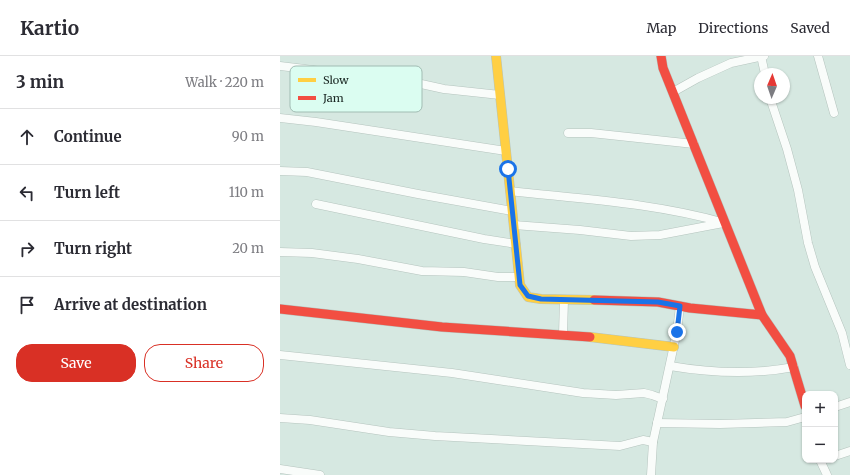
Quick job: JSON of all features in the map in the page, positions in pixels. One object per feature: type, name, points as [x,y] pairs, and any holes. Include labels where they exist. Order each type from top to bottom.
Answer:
[{"type":"street","points":[[496,56],[519,278],[520,285],[528,296],[541,299],[658,302],[680,306],[762,315]]},
{"type":"street","points":[[661,56],[663,68],[745,275],[762,315],[790,356],[802,395]]},
{"type":"street","points":[[673,92],[698,78],[731,63],[762,56],[764,68]]},
{"type":"street","points":[[818,56],[834,113]]},
{"type":"street","points":[[280,66],[290,67]]},
{"type":"street","points":[[422,84],[444,89],[500,95]]},
{"type":"street","points":[[772,104],[788,149],[798,190],[808,243],[815,267],[842,333],[850,365]]},
{"type":"street","points":[[280,118],[316,122],[506,151]]},
{"type":"street","points":[[568,133],[591,133],[694,144]]},
{"type":"street","points":[[280,171],[307,172],[512,211]]},
{"type":"street","points":[[510,191],[653,207],[687,213],[725,223]]},
{"type":"street","points":[[316,204],[484,239],[516,244]]},
{"type":"street","points":[[514,225],[631,236],[660,234],[725,223]]},
{"type":"street","points":[[280,252],[312,253],[358,259],[422,271],[464,272],[498,277],[519,278]]},
{"type":"street","points":[[564,300],[564,334]]},
{"type":"street","points":[[651,475],[653,442],[674,347],[680,306]]},
{"type":"street","points":[[280,309],[464,329],[564,334],[674,347]]},
{"type":"street","points":[[280,355],[452,373],[582,392],[616,394],[644,393],[663,400]]},
{"type":"street","points":[[670,366],[701,371],[737,373],[774,371],[794,367]]},
{"type":"street","points":[[838,406],[850,402]]},
{"type":"street","points":[[280,418],[310,420],[389,432],[435,436],[620,446],[643,440],[653,442]]},
{"type":"street","points":[[657,423],[720,424],[787,422],[802,418]]},
{"type":"street","points":[[838,455],[850,452]]},
{"type":"street","points":[[821,463],[827,475]]},
{"type":"street","points":[[280,469],[320,475]]},
{"type":"traffic: slow","points":[[496,56],[520,285],[528,297],[541,299],[594,300]]},
{"type":"traffic: slow","points":[[590,337],[674,347]]},
{"type":"traffic: jam","points":[[661,56],[663,68],[762,315],[790,356],[802,396]]},
{"type":"traffic: jam","points":[[594,300],[658,302],[690,308],[762,315]]},
{"type":"traffic: jam","points":[[280,309],[442,327],[590,337]]},
{"type":"route","points":[[508,169],[520,285],[528,296],[541,299],[658,302],[680,306],[677,332]]}]
